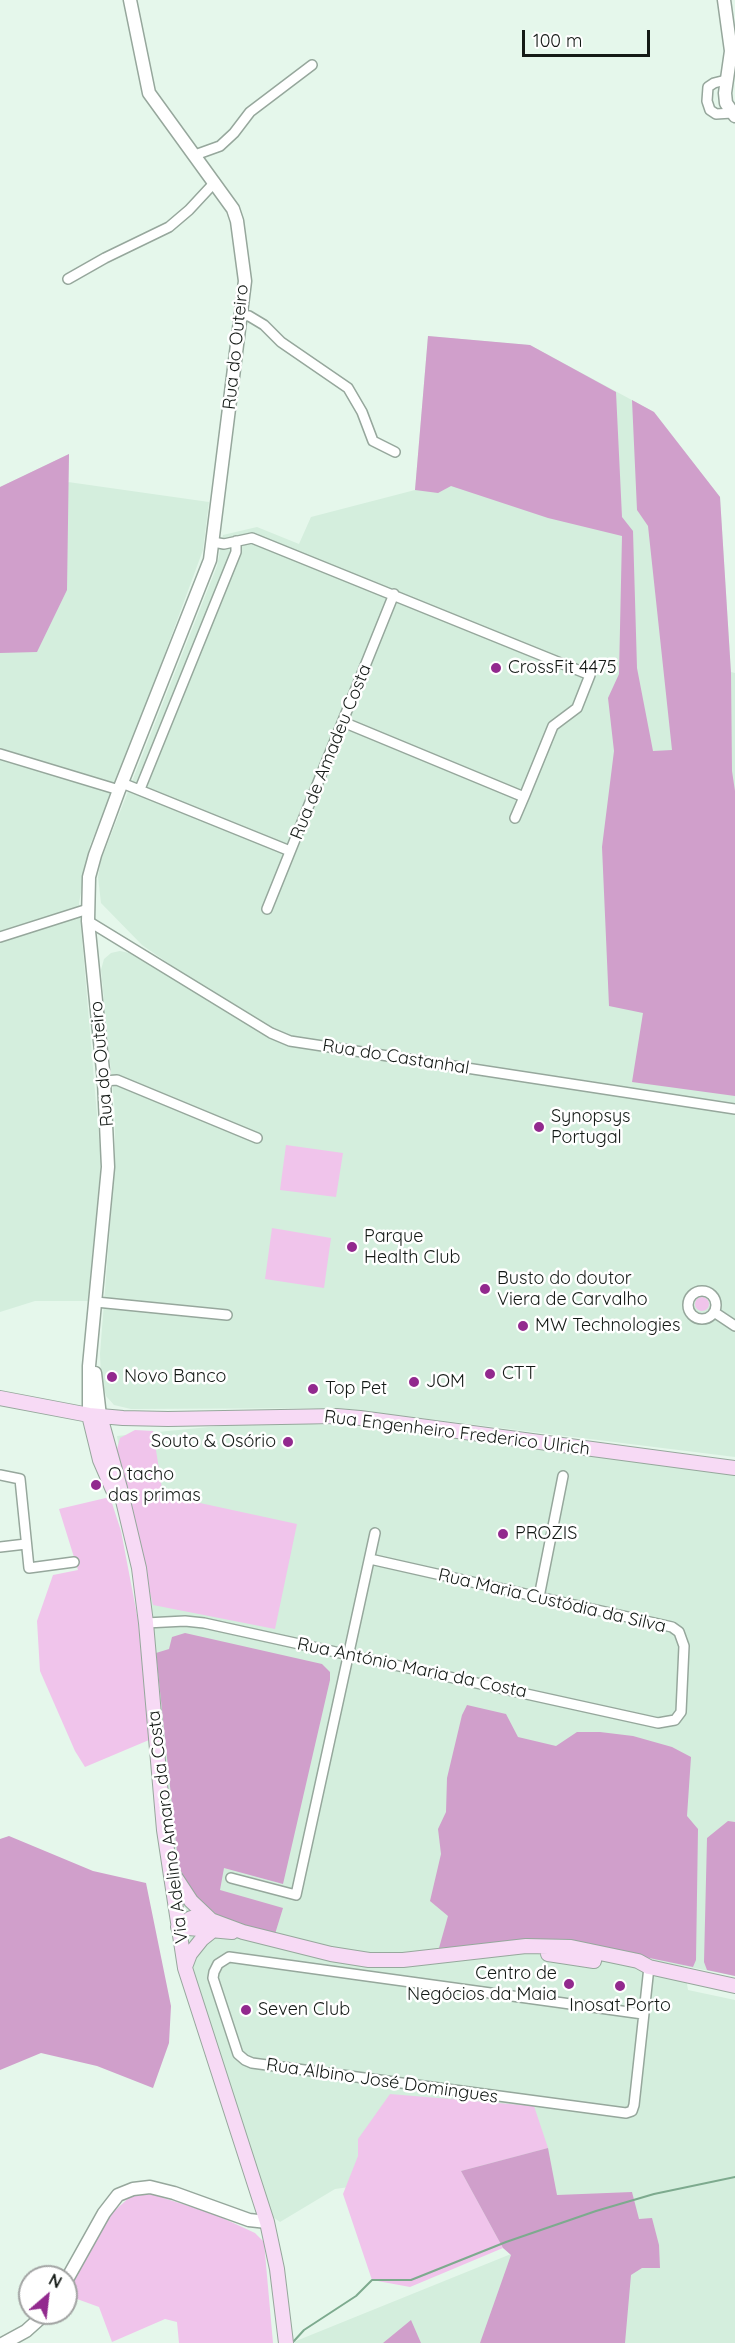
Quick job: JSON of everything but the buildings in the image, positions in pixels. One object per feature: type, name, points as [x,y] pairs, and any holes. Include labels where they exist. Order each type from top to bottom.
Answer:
[{"type":"main road","name":"Rua Engenheiro Frederico Ulrich","points":[[0,1398],[123,1418],[337,1416],[735,1468]]},
{"type":"main road","name":"Via Adelino Amaro da Costa","points":[[95,1415],[108,1444],[139,1568],[168,1864],[185,1968],[267,2222],[277,2269],[286,2343]]},
{"type":"main road","name":"Via Adelino Amaro da Costa","points":[[95,1415],[100,1460],[125,1515]]},
{"type":"main road","points":[[108,1444],[123,1418]]},
{"type":"main road","points":[[168,1864],[191,1901],[211,1925]]},
{"type":"main road","points":[[178,1927],[190,1918],[200,1916],[211,1925],[331,1954],[369,1960],[403,1960],[507,1950],[581,1959],[638,1970],[650,1967],[735,1986]]},
{"type":"main road","points":[[185,1968],[190,1954],[211,1925]]},
{"type":"street","name":"Rua do Outeiro","points":[[95,1415],[89,1366],[108,1167],[104,1081],[88,915],[89,877],[121,786],[204,580],[213,542],[245,281],[237,221],[227,198],[149,93],[130,0]]},
{"type":"street","points":[[724,0],[733,52],[726,103],[734,115]]},
{"type":"street","points":[[195,155],[220,146],[234,133],[250,112],[312,65]]},
{"type":"street","points":[[730,75],[708,87],[706,101],[710,110],[716,114],[734,115]]},
{"type":"street","points":[[68,279],[169,227],[189,210],[215,182]]},
{"type":"street","points":[[241,315],[249,316],[264,325],[281,342],[348,388],[362,411],[373,441],[395,452]]},
{"type":"street","points":[[213,542],[224,544],[252,538],[590,675],[577,708],[553,726],[515,818]]},
{"type":"street","points":[[140,789],[236,552],[236,541]]},
{"type":"street","name":"Rua de Amadeu Costa","points":[[267,909],[394,594]]},
{"type":"street","points":[[343,722],[524,797]]},
{"type":"street","points":[[0,754],[140,789],[290,851]]},
{"type":"street","points":[[0,937],[88,915]]},
{"type":"street","name":"Rua do Castanhal","points":[[88,915],[272,1034],[290,1041],[735,1109]]},
{"type":"street","points":[[104,1081],[117,1080],[257,1138]]},
{"type":"street","points":[[96,1302],[227,1315]]},
{"type":"street","points":[[714,1312],[735,1326]]},
{"type":"street","points":[[0,1475],[20,1479],[29,1568],[74,1562]]},
{"type":"street","points":[[539,1597],[563,1476]]},
{"type":"street","points":[[231,1878],[296,1895],[375,1533]]},
{"type":"street","points":[[0,1547],[26,1544]]},
{"type":"street","name":"Rua Maria Custódia da Silva","points":[[370,1559],[672,1627],[679,1632],[684,1646],[681,1712],[675,1720]]},
{"type":"street","name":"Rua António Maria da Costa","points":[[146,1623],[185,1621],[204,1623],[658,1723],[675,1720]]},
{"type":"street","name":"Rua Albino José Domingues","points":[[643,2014],[229,1957],[218,1964],[213,1977],[238,2054],[244,2060],[252,2063],[626,2113],[632,2111],[634,2105],[650,1967]]},
{"type":"street","points":[[75,2265],[104,2213],[118,2195],[133,2189],[150,2187],[174,2193],[249,2220],[267,2222]]},
{"type":"street","points":[[4,2343],[33,2325]]},
{"type":"shaded area","points":[[428,336],[530,345],[654,412],[720,497],[731,672],[735,673],[735,1457],[340,1408],[131,1409],[114,1405],[106,1396],[101,1378],[100,1354],[115,1162],[115,1112],[101,970],[104,959],[111,953],[120,951],[129,953],[263,1029],[142,945],[101,903],[98,877],[101,860],[217,566],[223,535],[257,527],[299,544],[311,517],[415,490]]},
{"type":"shaded area","points":[[428,336],[530,345],[616,392],[622,517],[633,531],[637,668],[653,751],[672,750],[648,526],[637,510],[632,400],[654,412],[720,497],[731,673],[732,771],[735,791],[735,1096],[632,1082],[643,1013],[609,1006],[602,847],[614,751],[608,698],[619,674],[622,536],[548,518],[451,486],[438,493],[415,490]]},
{"type":"shaded area","points":[[69,454],[68,482],[209,502],[203,550],[123,767],[90,845],[79,903],[101,1162],[88,1301],[35,1301],[0,1312],[0,487]]},
{"type":"shaded area","points":[[69,454],[67,590],[37,652],[0,653],[0,487]]},
{"type":"shaded area","points":[[286,1145],[343,1153],[336,1197],[280,1190]]},
{"type":"shaded area","points":[[272,1228],[331,1238],[324,1288],[265,1279]]},
{"type":"shaded area","points":[[699,1297],[705,1297],[709,1304],[705,1311],[699,1311],[695,1307],[695,1301]]},
{"type":"shaded area","points":[[250,1423],[312,1424],[408,1431],[735,1475],[735,1976],[684,1966],[688,1990],[735,2000],[735,2343],[291,2343],[511,2254],[458,2205],[407,2179],[335,2189],[280,2222],[259,2207],[188,1982],[167,1838],[149,1740],[128,1509],[117,1436]]},
{"type":"shaded area","points":[[135,1430],[153,1431],[163,1495],[297,1524],[275,1629],[153,1605],[116,1453],[120,1438]]},
{"type":"shaded area","points":[[110,1497],[121,1531],[138,1620],[149,1740],[85,1767],[75,1751],[40,1671],[37,1621],[53,1575],[78,1570],[59,1509]]},
{"type":"shaded area","points":[[185,1633],[322,1664],[330,1672],[283,1884],[224,1868],[220,1890],[283,1908],[275,1934],[216,1914],[196,1896],[182,1875],[178,1862],[156,1653],[169,1649],[172,1637]]},
{"type":"shaded area","points":[[467,1705],[506,1714],[518,1737],[556,1746],[577,1732],[600,1732],[633,1736],[672,1747],[691,1757],[687,1816],[698,1829],[696,1960],[693,1967],[557,1939],[439,1948],[448,1916],[430,1901],[441,1854],[438,1829],[446,1812],[447,1778],[462,1715]]},
{"type":"shaded area","points":[[728,1821],[735,1822],[735,1976],[707,1970],[704,1962],[707,1838]]},
{"type":"shaded area","points":[[9,1836],[93,1871],[146,1883],[171,2006],[169,2043],[153,2088],[97,2066],[41,2053],[0,2070],[0,1839]]},
{"type":"shaded area","points":[[390,2094],[534,2106],[548,2148],[461,2171],[503,2248],[410,2287],[372,2280],[343,2194],[358,2156],[358,2139]]},
{"type":"shaded area","points":[[548,2148],[557,2195],[632,2192],[639,2219],[652,2218],[659,2245],[660,2268],[642,2268],[631,2275],[625,2343],[480,2343],[511,2255],[503,2248],[461,2171]]},
{"type":"shaded area","points":[[151,2194],[214,2214],[255,2233],[264,2242],[273,2343],[179,2343],[177,2322],[165,2319],[112,2342],[99,2307],[78,2299],[78,2274],[112,2213],[132,2195]]},
{"type":"shaded area","points":[[411,2320],[421,2343],[383,2343]]},
{"type":"waterway","points":[[294,2341],[304,2330],[356,2296],[372,2280],[411,2280],[506,2242],[596,2211],[654,2194],[735,2177]]},
{"type":"place","name":"CrossFit 4475","points":[[496,668]]},
{"type":"place","name":"Synopsys Portugal","points":[[539,1127]]},
{"type":"place","name":"Parque Health Club","points":[[352,1247]]},
{"type":"place","name":"Busto do doutor Viera de Carvalho","points":[[485,1289]]},
{"type":"place","name":"MW Technologies","points":[[523,1326]]},
{"type":"place","name":"CTT","points":[[490,1374]]},
{"type":"place","name":"Novo Banco","points":[[112,1377]]},
{"type":"place","name":"JOM","points":[[414,1382]]},
{"type":"place","name":"Top Pet","points":[[313,1389]]},
{"type":"place","name":"Souto & Osório","points":[[288,1442]]},
{"type":"place","name":"O tacho das primas","points":[[96,1485]]},
{"type":"place","name":"PROZIS","points":[[503,1534]]},
{"type":"place","name":"Centro de Negócios da Maia","points":[[569,1984]]},
{"type":"place","name":"Inosat Porto","points":[[620,1986]]},
{"type":"place","name":"Seven Club","points":[[246,2010]]}]
